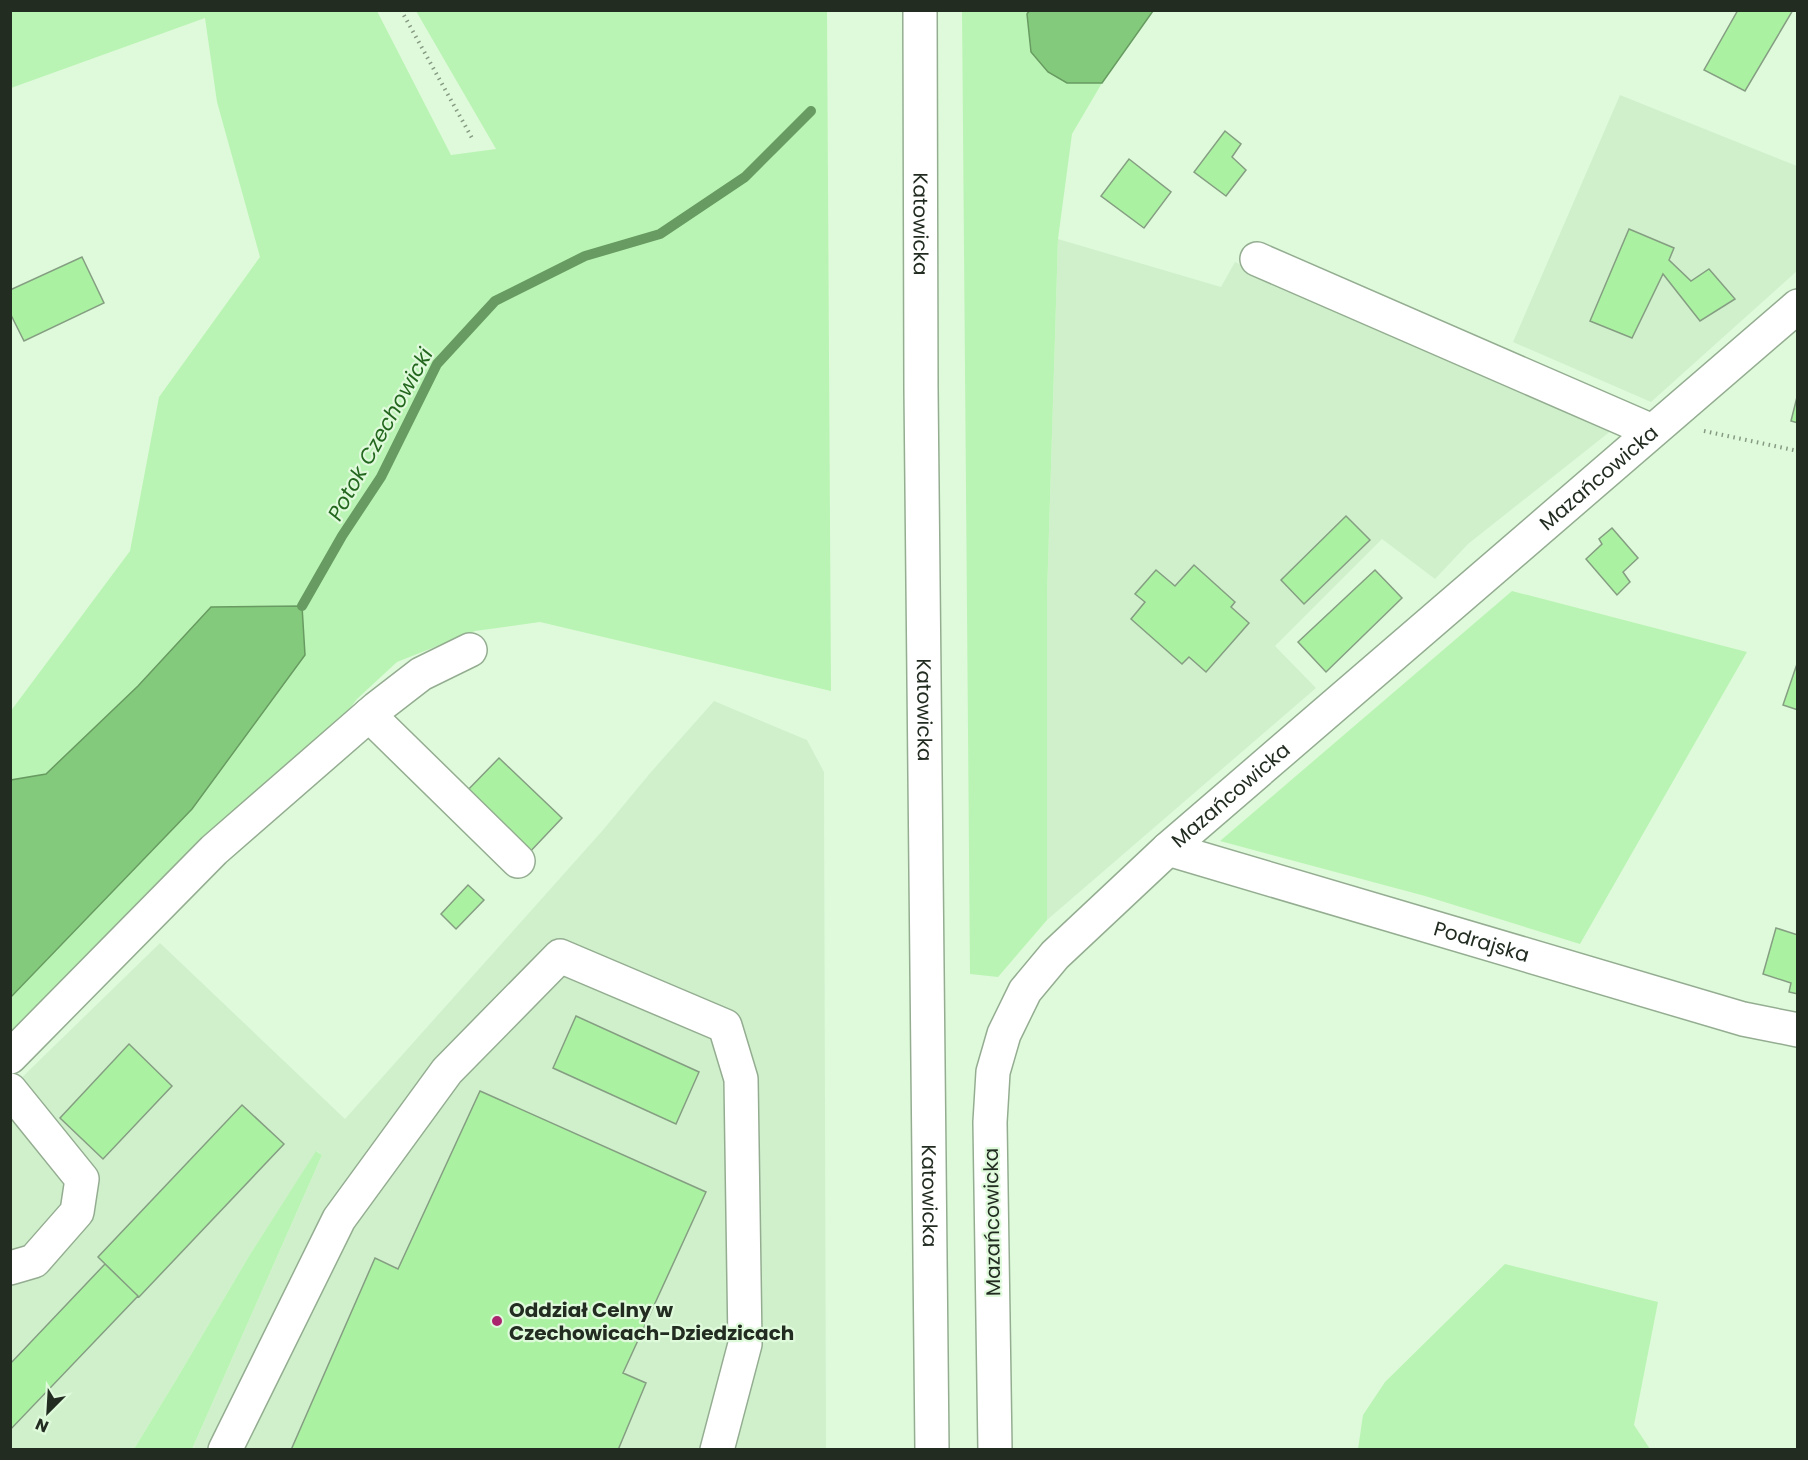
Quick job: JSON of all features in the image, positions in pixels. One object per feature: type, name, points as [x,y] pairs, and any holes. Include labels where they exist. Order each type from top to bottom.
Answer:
[{"type":"street","name":"Katowicka","points":[[920,10],[921,389],[932,1449]]},
{"type":"street","points":[[1257,259],[1658,427]]},
{"type":"street","name":"Mazańcowicka","points":[[995,1449],[990,1122],[993,1072],[1004,1034],[1025,991],[1055,955],[1168,849],[1797,306]]},
{"type":"street","points":[[10,1057],[214,850],[369,715],[421,674],[470,650]]},
{"type":"street","points":[[369,715],[518,861]]},
{"type":"street","name":"Podrajska","points":[[1168,849],[1743,1019],[1797,1030]]},
{"type":"street","points":[[225,1449],[339,1219],[447,1071],[560,956],[725,1026],[741,1079],[745,1344],[717,1449]]},
{"type":"street","points":[[10,1090],[82,1179],[77,1212],[34,1261],[10,1268]]},
{"type":"street","name":"Katowicka","points":[[915,1449],[931,1409]]},
{"type":"path","points":[[401,10],[472,138]]},
{"type":"path","points":[[1658,427],[1797,451]]},
{"type":"shaded area","points":[[1029,10],[1153,11],[1102,83],[1067,83],[1048,72],[1031,52],[1027,14]]},
{"type":"shaded area","points":[[11,11],[377,11],[451,155],[496,149],[416,11],[827,11],[831,691],[540,622],[475,631],[397,662],[357,699],[334,729],[303,749],[263,787],[11,1037],[11,997],[192,809],[211,607],[138,686],[46,774],[11,780],[10,712],[130,551],[159,397],[260,257],[217,102],[205,18],[11,88]]},
{"type":"shaded area","points":[[962,11],[1029,11],[1027,14],[1067,83],[1102,83],[1072,134],[1058,239],[1047,597],[1047,920],[998,977],[970,974]]},
{"type":"shaded area","points":[[1620,95],[1797,166],[1797,271],[1651,402],[1513,342]]},
{"type":"shaded area","points":[[1058,239],[1221,287],[1235,262],[1612,430],[1468,544],[1435,579],[1382,539],[1275,646],[1316,688],[1047,920],[1047,597]]},
{"type":"shaded area","points":[[1512,591],[1747,652],[1580,944],[1425,896],[1220,841]]},
{"type":"shaded area","points":[[302,606],[305,655],[192,809],[11,997],[11,780],[46,774],[138,686],[211,607]]},
{"type":"shaded area","points":[[714,701],[807,740],[824,772],[826,1449],[192,1449],[322,1155],[317,1151],[249,1256],[134,1449],[11,1450],[11,1088],[160,943],[345,1119],[603,830]]},
{"type":"shaded area","points":[[316,1151],[322,1155],[192,1449],[134,1449],[249,1256]]},
{"type":"shaded area","points":[[1505,1264],[1658,1302],[1634,1425],[1650,1449],[1358,1449],[1363,1415],[1385,1382]]},
{"type":"building","points":[[1738,10],[1793,10],[1745,91],[1704,70]]},
{"type":"building","points":[[1225,131],[1241,144],[1232,157],[1246,170],[1226,196],[1194,172]]},
{"type":"building","points":[[1129,159],[1171,192],[1144,228],[1101,196]]},
{"type":"building","points":[[1629,229],[1674,248],[1669,260],[1691,281],[1709,269],[1735,299],[1700,321],[1663,274],[1632,338],[1590,321]]},
{"type":"building","points":[[82,257],[104,303],[24,341],[10,313],[10,290]]},
{"type":"building","points":[[1798,393],[1798,423],[1791,421]]},
{"type":"building","points":[[1346,516],[1370,540],[1304,604],[1281,580]]},
{"type":"building","points":[[1612,528],[1638,558],[1623,572],[1630,582],[1617,595],[1586,559],[1602,544],[1599,539]]},
{"type":"building","points":[[1194,565],[1235,602],[1231,607],[1249,623],[1206,672],[1189,657],[1182,664],[1131,619],[1145,602],[1135,594],[1156,570],[1175,586]]},
{"type":"building","points":[[1375,570],[1402,598],[1326,672],[1298,642]]},
{"type":"building","points":[[1798,661],[1798,710],[1783,705]]},
{"type":"building","points":[[499,758],[562,818],[526,856],[463,795]]},
{"type":"building","points":[[468,885],[484,900],[456,929],[441,914]]},
{"type":"building","points":[[1776,928],[1798,935],[1798,994],[1789,992],[1791,983],[1763,974]]},
{"type":"building","points":[[576,1016],[699,1072],[676,1124],[553,1068]]},
{"type":"building","points":[[129,1044],[172,1086],[103,1159],[60,1118]]},
{"type":"building","name":"Oddział Celny w Czechowicach-Dziedzicach","points":[[480,1091],[706,1192],[623,1373],[646,1383],[618,1450],[291,1450],[375,1258],[398,1269]]},
{"type":"building","points":[[242,1105],[284,1144],[139,1297],[98,1257]]},
{"type":"building","points":[[105,1264],[138,1296],[10,1430],[10,1364]]},
{"type":"waterway","name":"Potok Czechowicki","points":[[302,606],[342,536],[381,477],[437,364],[495,301],[585,256],[660,234],[745,177],[811,111]]},
{"type":"place","name":"Oddział Celny w Czechowicach-Dziedzicach","points":[[497,1321]]}]
